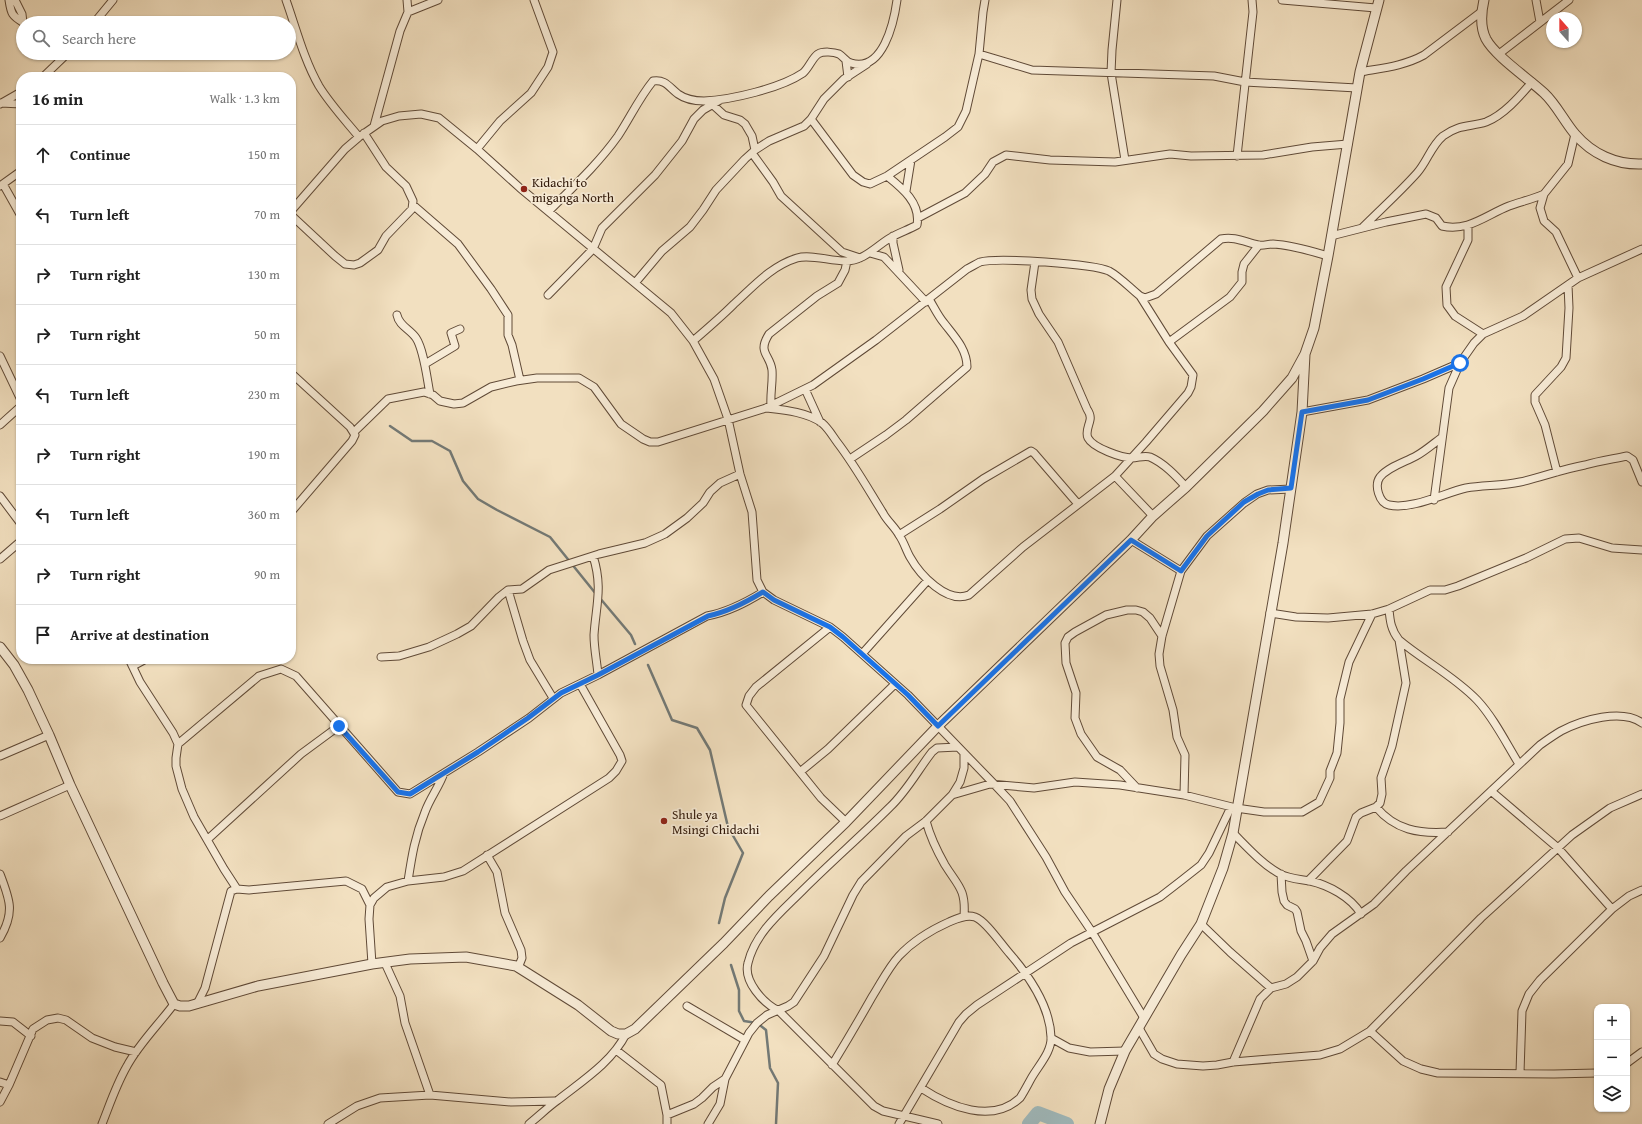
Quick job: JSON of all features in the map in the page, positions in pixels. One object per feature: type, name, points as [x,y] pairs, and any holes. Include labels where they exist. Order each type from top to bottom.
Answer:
[{"type":"street","points":[[9,0],[11,13],[16,19]]},
{"type":"street","points":[[15,0],[22,16]]},
{"type":"street","points":[[99,16],[112,0]]},
{"type":"street","points":[[286,0],[292,16]]},
{"type":"street","points":[[374,126],[400,31],[408,12],[407,0]]},
{"type":"street","points":[[408,12],[438,0]]},
{"type":"street","points":[[477,149],[500,122],[531,93],[548,68],[553,52],[534,0]]},
{"type":"street","points":[[635,283],[662,251],[690,227],[704,210],[716,190],[753,151],[769,141],[804,126],[811,119],[824,99],[848,76],[874,60],[891,29],[897,0]]},
{"type":"street","points":[[811,119],[853,175],[863,182],[870,184],[887,176],[911,160],[958,127],[966,111],[979,54],[985,0]]},
{"type":"street","points":[[1117,0],[1111,73],[1125,160]]},
{"type":"street","points":[[1237,156],[1253,12],[1252,0]]},
{"type":"street","points":[[0,647],[14,665],[49,735],[70,785],[174,1004],[180,1006],[197,1004],[258,986],[372,964],[410,959],[466,957],[490,960],[518,968],[578,1005],[611,1031],[618,1034],[626,1034],[634,1029],[724,943],[769,896],[846,822],[938,726],[1131,540],[1152,516],[1186,486],[1263,411],[1292,378],[1305,354],[1314,328],[1360,72],[1378,4],[1282,0]]},
{"type":"street","points":[[1484,0],[1481,12],[1483,30],[1486,39],[1499,54],[1545,94],[1575,134],[1583,142],[1605,157],[1619,163],[1630,165],[1642,164]]},
{"type":"street","points":[[1536,0],[1540,22]]},
{"type":"street","points":[[1499,54],[1568,0]]},
{"type":"street","points":[[1360,72],[1414,61],[1481,12]]},
{"type":"street","points":[[296,27],[312,70],[330,103],[361,135],[386,167],[406,186],[412,197],[414,206],[458,244],[508,315],[508,335],[512,345],[520,380]]},
{"type":"street","points":[[549,211],[585,176],[618,136],[652,82],[659,80],[665,82],[679,94],[689,99],[703,101],[722,99],[778,86],[790,81],[805,71],[817,54],[824,52],[840,54],[846,61],[856,64],[868,63]]},
{"type":"street","points":[[979,54],[1032,70],[1214,76],[1245,82],[1357,88]]},
{"type":"street","points":[[47,72],[57,60]]},
{"type":"street","points":[[846,61],[848,76]]},
{"type":"street","points":[[1363,227],[1418,172],[1428,158],[1433,147],[1443,136],[1462,126],[1486,122],[1508,108],[1532,82]]},
{"type":"street","points":[[1,104],[16,95]]},
{"type":"street","points":[[548,295],[593,249],[602,228],[655,175],[682,141],[694,119],[703,110],[722,99]]},
{"type":"street","points":[[1,104],[16,104]]},
{"type":"street","points":[[713,104],[724,116],[740,120],[745,124],[752,136],[753,151],[781,196],[842,252],[860,258]]},
{"type":"street","points":[[296,205],[336,159],[361,135],[382,121],[399,116],[420,114],[439,118],[671,314],[693,341],[714,380],[728,419],[740,474],[752,512],[757,580],[763,592],[774,600],[830,627],[895,684],[996,785],[1010,801],[1046,857],[1065,892],[1092,932],[1144,1018]]},
{"type":"street","points":[[1575,134],[1568,164],[1544,194],[1540,208],[1544,221],[1556,232],[1578,278]]},
{"type":"street","points":[[918,218],[965,193],[985,174],[993,162],[1006,155],[1050,160],[1115,162],[1170,154],[1237,156],[1263,155],[1312,147],[1348,144]]},
{"type":"street","points":[[906,191],[911,160]]},
{"type":"street","points":[[16,175],[2,185],[16,208]]},
{"type":"street","points":[[693,341],[716,322],[764,275],[778,266],[797,258],[811,257],[829,261],[847,261],[860,258],[870,253],[893,236],[917,225],[917,209],[906,191],[887,176]]},
{"type":"street","points":[[1331,236],[1363,227],[1426,214],[1436,218],[1442,226],[1468,226],[1509,206],[1544,194]]},
{"type":"street","points":[[296,220],[345,264],[354,265],[365,261],[378,250],[386,236],[414,206]]},
{"type":"street","points":[[1468,226],[1468,240],[1446,287],[1447,305],[1455,316],[1483,334]]},
{"type":"street","points":[[893,236],[899,272]]},
{"type":"street","points":[[1140,296],[1145,298],[1156,294],[1221,239],[1229,238],[1245,240],[1259,245],[1278,245],[1305,249],[1328,256]]},
{"type":"street","points":[[1169,342],[1230,297],[1242,282],[1244,264],[1259,245]]},
{"type":"street","points":[[1434,500],[1438,478],[1441,438],[1450,388],[1460,363],[1474,343],[1483,334],[1496,327],[1514,321],[1578,278],[1640,249],[1642,258]]},
{"type":"street","points":[[850,459],[906,420],[967,367],[962,347],[956,336],[943,322],[928,301],[884,256],[870,253]]},
{"type":"street","points":[[296,506],[352,441],[354,432],[388,399],[424,392],[440,401],[454,404],[463,403],[491,387],[520,380],[556,377],[579,378],[588,382],[594,387],[621,424],[650,442],[666,440],[768,407],[813,385],[928,301],[967,269],[980,262],[998,260],[1035,262],[1101,269],[1115,276],[1140,296],[1169,342],[1193,375],[1191,387],[1167,419],[1115,476],[1023,547],[969,596],[963,598],[949,595],[928,580],[910,558],[899,535],[884,516],[850,459],[828,429],[820,422],[792,412],[768,407]]},
{"type":"street","points":[[768,407],[772,369],[764,351],[766,338],[817,296],[838,282],[845,270],[847,261]]},
{"type":"street","points":[[1035,262],[1030,290],[1032,299],[1039,314],[1058,342],[1088,408],[1090,417],[1087,434],[1088,438],[1092,443],[1105,450],[1132,458],[1142,456],[1150,457],[1166,468],[1186,486]]},
{"type":"street","points":[[1557,472],[1545,425],[1535,402],[1535,395],[1561,366],[1566,358],[1569,308],[1568,285]]},
{"type":"street","points":[[397,315],[398,321],[417,339],[425,364],[430,394]]},
{"type":"street","points":[[425,364],[455,346],[452,334],[460,329]]},
{"type":"street","points":[[1100,1124],[1109,1089],[1125,1052],[1201,924],[1223,868],[1232,833],[1233,808],[1270,614],[1291,488],[1302,412],[1305,354]]},
{"type":"street","points":[[0,356],[16,390]]},
{"type":"street","points":[[1302,412],[1368,400],[1460,363]]},
{"type":"street","points":[[296,377],[354,432]]},
{"type":"street","points":[[805,389],[820,422]]},
{"type":"street","points":[[0,424],[16,410]]},
{"type":"street","points":[[1441,438],[1418,455],[1380,477],[1377,483],[1380,498],[1384,503],[1389,505],[1434,500],[1440,496],[1466,488],[1519,482],[1627,456],[1633,460],[1642,482]]},
{"type":"street","points":[[899,535],[983,479],[1030,451],[1034,453],[1078,504]]},
{"type":"street","points":[[381,657],[399,656],[429,647],[457,634],[471,626],[499,597],[508,590],[522,590],[549,570],[593,556],[645,543],[665,534],[687,518],[703,503],[710,492],[720,483],[740,474]]},
{"type":"street","points":[[1115,476],[1152,516]]},
{"type":"street","points":[[1184,796],[1185,755],[1177,737],[1173,710],[1160,666],[1159,654],[1162,636],[1181,571],[1207,536],[1244,502],[1268,490],[1291,488]]},
{"type":"street","points":[[0,496],[16,517]]},
{"type":"street","points":[[1270,614],[1296,617],[1328,618],[1372,614],[1389,609],[1430,590],[1445,590],[1458,586],[1526,558],[1565,539],[1579,538],[1612,548],[1642,550]]},
{"type":"street","points":[[1131,540],[1181,571]]},
{"type":"street","points":[[0,559],[16,545]]},
{"type":"street","points":[[593,556],[599,597],[594,645],[598,675]]},
{"type":"street","points":[[862,654],[928,580]]},
{"type":"street","points":[[508,590],[530,660],[553,698]]},
{"type":"street","points":[[178,744],[259,676],[281,669],[296,676],[398,792],[410,794],[528,718],[553,698],[708,616],[740,606],[763,592]]},
{"type":"street","points":[[1308,881],[1347,841],[1356,817],[1361,813],[1376,807],[1380,803],[1382,794],[1381,778],[1392,746],[1405,689],[1405,673],[1399,640],[1392,628],[1389,609]]},
{"type":"street","points":[[1137,788],[1120,770],[1097,757],[1081,734],[1075,718],[1076,693],[1066,663],[1065,643],[1071,634],[1106,615],[1127,610],[1143,612],[1150,618],[1162,636]]},
{"type":"street","points":[[952,795],[983,785],[1006,784],[1034,788],[1075,782],[1120,785],[1184,796],[1233,808],[1264,812],[1302,812],[1318,802],[1330,778],[1330,771],[1336,753],[1340,723],[1340,699],[1349,662],[1372,614]]},
{"type":"street","points":[[830,627],[756,687],[749,696],[746,705],[821,798],[846,822]]},
{"type":"street","points":[[1399,640],[1454,680],[1475,698],[1488,714],[1519,764]]},
{"type":"street","points":[[137,664],[133,666],[140,682],[174,733],[178,744],[176,758],[179,778],[194,817],[237,889]]},
{"type":"street","points":[[372,964],[369,920],[370,905],[374,898],[387,887],[408,881],[453,875],[463,871],[609,778],[616,772],[622,761],[620,755],[580,684]]},
{"type":"street","points":[[800,772],[828,749],[895,684]]},
{"type":"street","points":[[1233,1062],[1260,999],[1271,988],[1292,981],[1313,961],[1320,948],[1332,934],[1374,904],[1406,870],[1540,745],[1561,731],[1580,722],[1598,718],[1622,716],[1636,718],[1642,723]]},
{"type":"street","points":[[208,839],[301,754],[339,726]]},
{"type":"street","points":[[0,756],[49,735]]},
{"type":"street","points":[[938,1124],[884,1111],[874,1106],[778,1011],[765,1001],[747,976],[748,962],[762,934],[770,923],[892,806],[932,752],[937,748],[958,747]]},
{"type":"street","points":[[708,1124],[720,1104],[725,1079],[736,1061],[745,1040],[757,1023],[767,1015],[794,1002],[800,994],[824,956],[853,895],[861,882],[906,836],[926,821],[952,795],[960,782],[964,768],[964,753]]},
{"type":"street","points":[[408,881],[415,839],[426,810],[440,786],[444,773]]},
{"type":"street","points":[[0,816],[70,785]]},
{"type":"street","points":[[1491,791],[1558,848],[1612,909]]},
{"type":"street","points":[[1139,1028],[1154,1054],[1162,1059],[1177,1064],[1203,1066],[1217,1065],[1233,1062],[1320,1055],[1340,1049],[1370,1031],[1481,918],[1558,848],[1594,818],[1610,808],[1642,794]]},
{"type":"street","points":[[1376,807],[1391,822],[1403,827],[1421,833],[1448,832]]},
{"type":"street","points":[[899,1124],[949,1038],[966,1014],[977,1005],[1071,943],[1160,897],[1201,865],[1233,808]]},
{"type":"street","points":[[926,821],[930,834],[945,865],[963,892],[965,902],[964,916]]},
{"type":"street","points":[[1232,833],[1269,867],[1292,879],[1308,881],[1327,887],[1348,898],[1355,904],[1361,914]]},
{"type":"street","points":[[487,855],[497,872],[505,913],[521,950],[522,958],[518,968]]},
{"type":"street","points":[[0,874],[10,902],[10,915],[7,927],[0,938]]},
{"type":"street","points":[[1281,874],[1284,901],[1287,905],[1295,908],[1297,912],[1301,931],[1313,961]]},
{"type":"street","points":[[197,1004],[205,988],[231,891],[237,889],[249,890],[346,881],[362,889],[370,905]]},
{"type":"street","points":[[1520,1073],[1522,1011],[1529,994],[1540,980],[1612,909],[1629,896],[1642,890]]},
{"type":"street","points":[[832,1065],[894,962],[904,951],[938,927],[964,916],[970,916],[979,919],[1026,974],[1043,1005],[1049,1021],[1052,1038],[1049,1049],[1019,1099],[997,1115],[986,1117],[971,1115],[944,1103],[921,1088]]},
{"type":"street","points":[[1201,924],[1271,988]]},
{"type":"street","points":[[385,963],[400,996],[405,1023],[430,1095]]},
{"type":"street","points":[[102,1124],[127,1066],[136,1052],[174,1004]]},
{"type":"street","points":[[687,1006],[745,1040]]},
{"type":"street","points":[[0,1102],[10,1084],[33,1029],[47,1020],[58,1018],[66,1020],[92,1038],[136,1052]]},
{"type":"street","points":[[0,1021],[13,1022],[30,1036]]},
{"type":"street","points":[[1370,1031],[1403,1061],[1421,1069],[1438,1073],[1594,1073]]},
{"type":"street","points":[[529,1124],[620,1047],[626,1034]]},
{"type":"street","points":[[1052,1038],[1069,1048],[1090,1052],[1125,1052]]},
{"type":"street","points":[[616,1050],[661,1085],[667,1115],[667,1124]]},
{"type":"street","points":[[1630,1061],[1642,1052]]},
{"type":"street","points":[[667,1115],[694,1104],[713,1087],[725,1079]]},
{"type":"street","points":[[0,1082],[10,1084]]},
{"type":"street","points":[[328,1124],[357,1106],[380,1098],[430,1095],[511,1102],[556,1102]]},
{"type":"waterway","points":[[390,426],[412,441],[432,441],[450,451],[463,481],[478,499],[550,537],[596,594]]},
{"type":"waterway","points":[[599,597],[631,635],[635,644]]},
{"type":"waterway","points":[[648,665],[672,720],[697,728],[710,750],[728,827],[743,853],[725,898],[719,923]]},
{"type":"waterway","points":[[731,965],[739,990],[739,1011],[744,1021],[757,1023],[766,1030],[770,1068],[778,1083],[776,1124]]},
{"type":"waterway","points":[[1029,1124],[1038,1113],[1067,1124]]},
{"type":"place","name":"Kidachi to miganga North","points":[[524,189]]},
{"type":"place","name":"Shule ya Msingi Chidachi","points":[[664,821]]},
{"type":"route","points":[[339,726],[398,792],[410,794],[478,752],[528,718],[561,693],[598,675],[708,616],[740,606],[763,592],[774,600],[830,627],[908,695],[938,726],[1131,540],[1181,571],[1207,536],[1244,502],[1268,490],[1291,488],[1302,412],[1368,400],[1460,363]]}]
